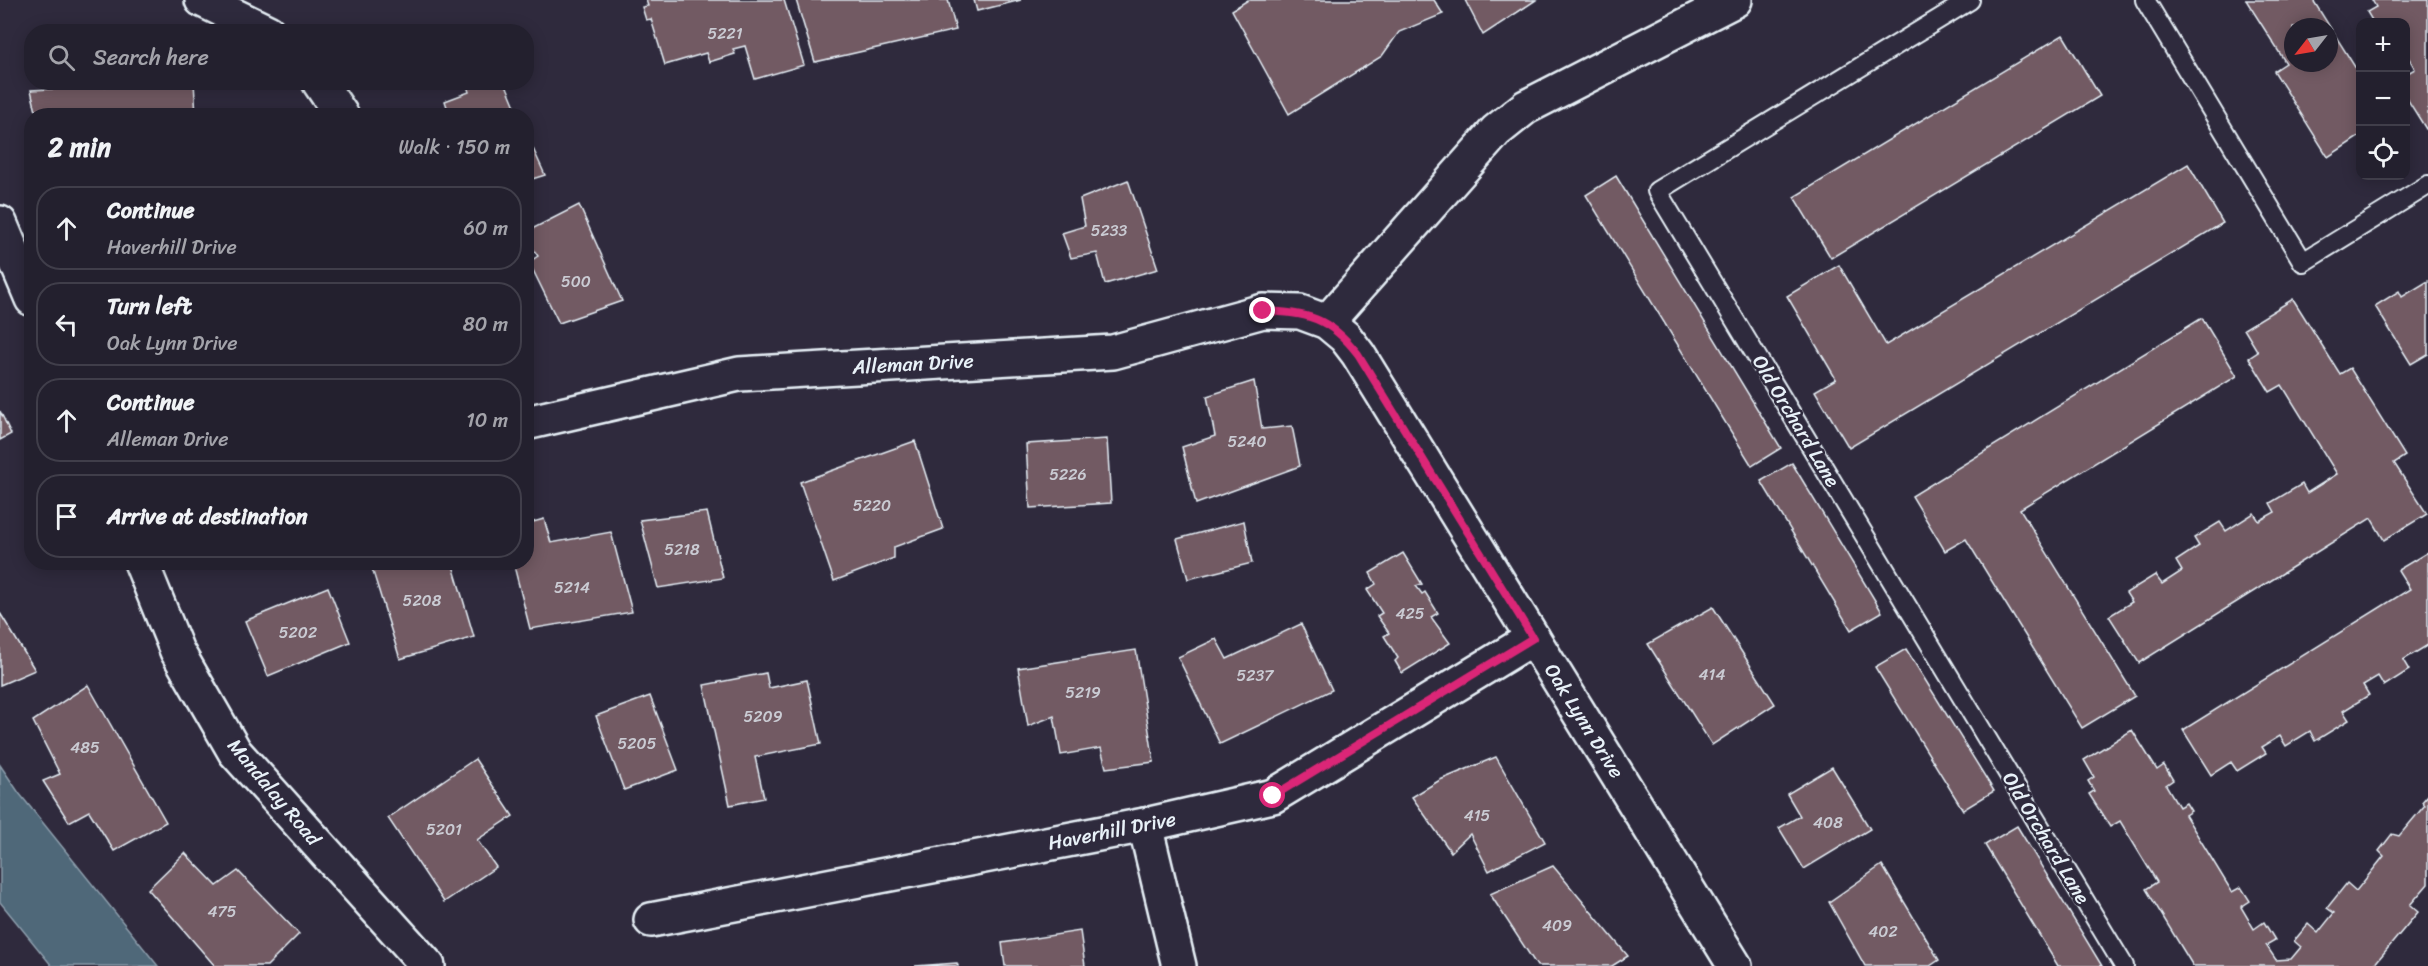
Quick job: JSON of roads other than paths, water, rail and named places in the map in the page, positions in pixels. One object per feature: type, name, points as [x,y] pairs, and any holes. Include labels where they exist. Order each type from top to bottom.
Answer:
[{"type":"street","points":[[202,0],[252,24]]},
{"type":"street","points":[[1313,317],[1496,131],[1526,107],[1735,0]]},
{"type":"street","points":[[324,90],[337,108]]},
{"type":"street","points":[[0,223],[24,280]]},
{"type":"street","name":"Alleman Drive","points":[[534,421],[739,374],[1113,352],[1263,311],[1313,317]]},
{"type":"street","name":"Oak Lynn Drive","points":[[1313,317],[1345,337],[1358,354],[1735,966]]},
{"type":"street","name":"Mandalay Road","points":[[144,570],[177,651],[235,752],[428,966]]},
{"type":"street","name":"Haverhill Drive","points":[[651,920],[1146,825],[1273,796],[1533,638]]},
{"type":"street","points":[[1146,825],[1179,966]]},
{"type":"lane","name":"Old Orchard Lane","points":[[1970,0],[1657,191],[2124,966]]},
{"type":"lane","points":[[2145,0],[2303,262],[2428,185]]},
{"type":"water","points":[[0,765],[19,793],[158,966],[52,966],[0,902]]}]
